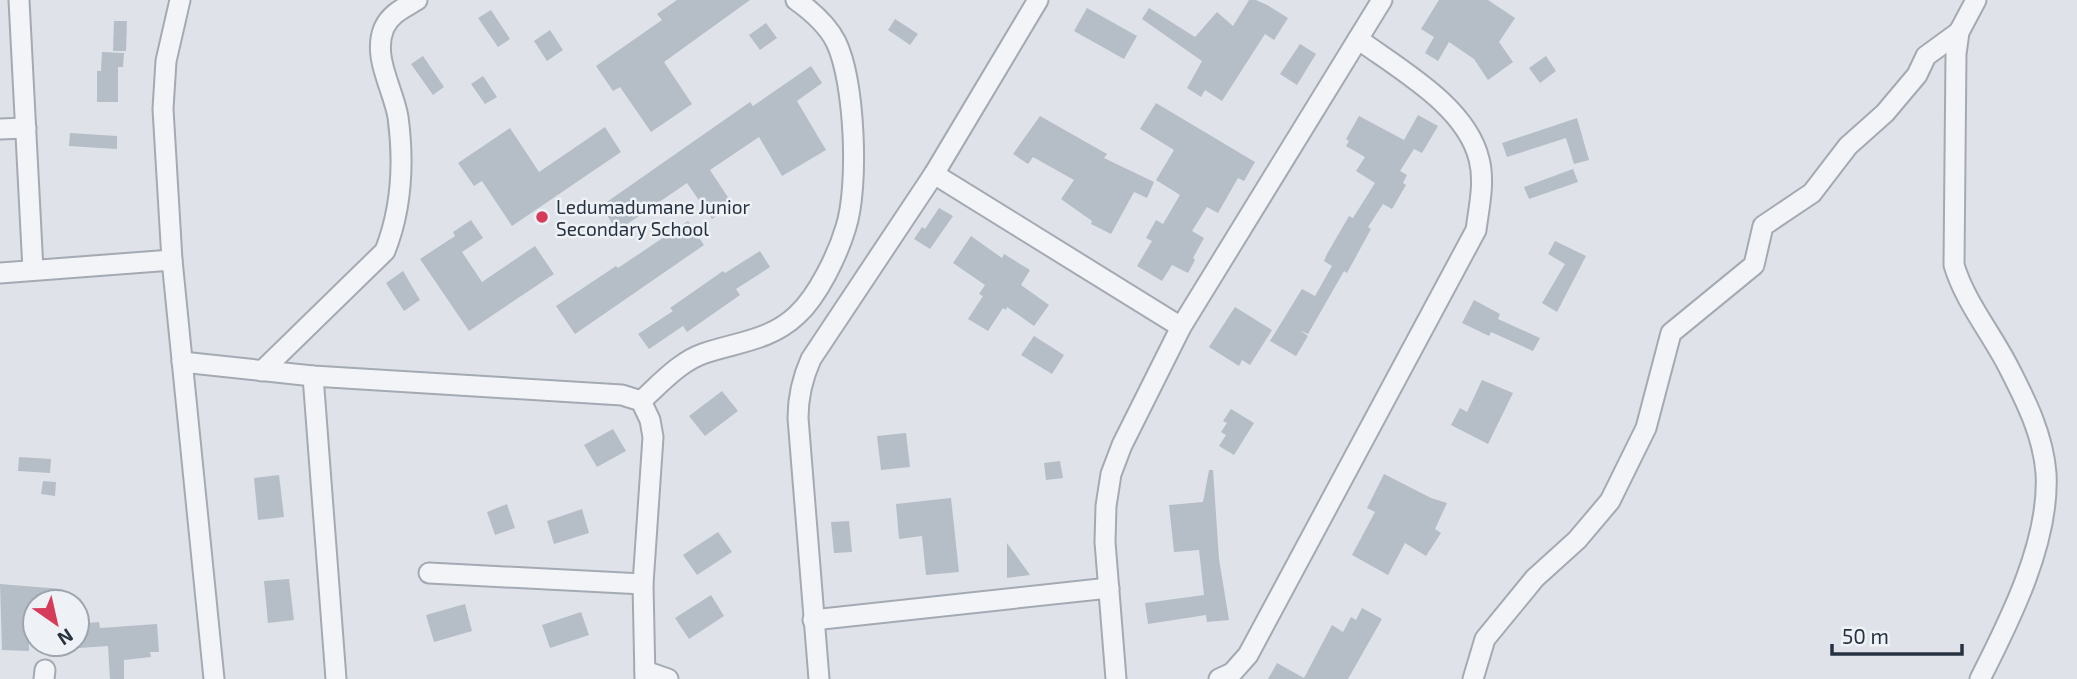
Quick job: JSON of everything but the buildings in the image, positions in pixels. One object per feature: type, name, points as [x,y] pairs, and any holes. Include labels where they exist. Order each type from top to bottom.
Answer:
[{"type":"street","points":[[19,0],[33,270]]},
{"type":"street","points":[[180,0],[166,61],[163,109],[172,260],[214,679]]},
{"type":"street","points":[[262,371],[385,250],[394,228],[401,181],[401,144],[397,113],[380,52],[384,28],[394,14],[417,0]]},
{"type":"street","points":[[641,401],[682,365],[703,353],[739,345],[777,331],[799,314],[830,269],[839,247],[847,225],[852,173],[853,118],[844,66],[835,40],[808,9],[796,0]]},
{"type":"street","points":[[819,679],[798,418],[798,396],[803,377],[811,359],[934,174],[1038,0]]},
{"type":"street","points":[[1116,679],[1105,542],[1106,506],[1111,474],[1122,444],[1181,327],[1382,0]]},
{"type":"street","points":[[1976,0],[1959,32],[1956,54],[1954,265],[1960,284],[1994,339],[2027,404],[2040,442],[2046,474],[2040,531],[2014,610],[1980,679]]},
{"type":"street","points":[[1473,679],[1485,639],[1535,578],[1577,540],[1610,501],[1647,428],[1671,333],[1754,265],[1763,226],[1812,192],[1848,146],[1885,113],[1917,75],[1926,56],[1959,32]]},
{"type":"street","points":[[1219,679],[1231,673],[1248,655],[1476,230],[1481,194],[1480,162],[1471,135],[1442,101],[1358,38]]},
{"type":"street","points":[[0,129],[26,128]]},
{"type":"street","points":[[934,174],[1181,327]]},
{"type":"street","points":[[0,273],[172,260]]},
{"type":"street","points":[[182,362],[313,376],[622,395],[641,401],[650,420],[653,437],[643,584],[645,675],[668,679]]},
{"type":"street","points":[[313,376],[336,679]]},
{"type":"street","points":[[429,573],[643,584]]},
{"type":"street","points":[[813,621],[1109,589]]},
{"type":"place","name":"Ledumadumane Junior Secondary School","points":[[542,217]]}]
